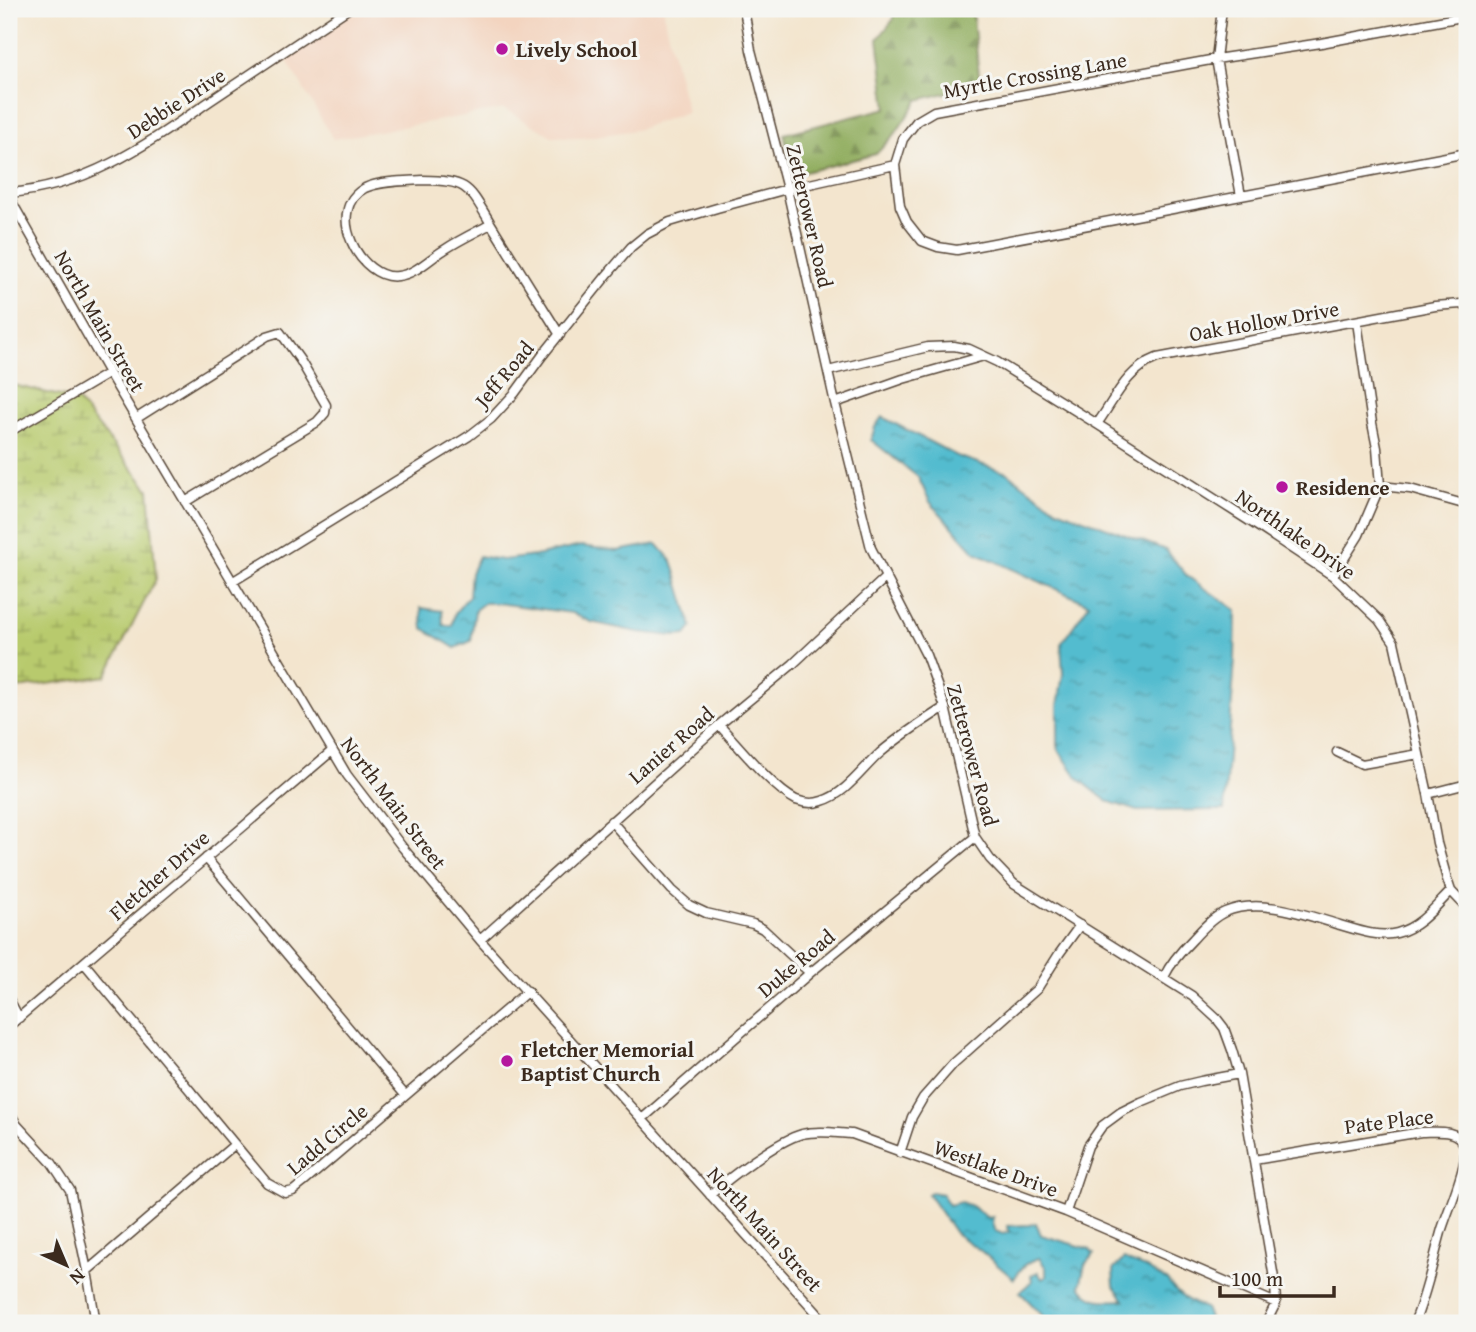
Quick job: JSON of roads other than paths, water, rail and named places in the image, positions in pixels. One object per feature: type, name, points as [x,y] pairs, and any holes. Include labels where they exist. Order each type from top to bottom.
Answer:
[{"type":"street","name":"Debbie Drive","points":[[9,195],[71,181],[126,157],[348,9]]},
{"type":"street","name":"Zetterower Road","points":[[744,9],[751,50],[787,189],[871,548],[926,655],[945,707],[975,837],[990,859],[1014,884],[1164,977],[1201,1003],[1217,1019],[1229,1039],[1239,1074],[1276,1303]]},
{"type":"street","points":[[1222,9],[1216,59],[1241,196]]},
{"type":"street","name":"Myrtle Crossing Lane","points":[[1467,16],[934,111],[917,121],[903,139],[895,165],[900,206],[907,222],[922,241],[957,250],[1467,153]]},
{"type":"street","name":"Jeff Road","points":[[232,582],[469,436],[491,419],[515,393],[607,275],[647,233],[670,222],[787,189],[895,165]]},
{"type":"street","points":[[491,223],[446,248],[408,275],[386,277],[370,266],[354,246],[349,236],[346,214],[350,203],[367,187],[400,181],[446,180],[467,187],[491,223],[560,335]]},
{"type":"street","name":"North Main Street","points":[[9,195],[109,373],[347,775],[388,830],[480,940],[826,1323]]},
{"type":"street","name":"Oak Hollow Drive","points":[[1097,425],[1128,378],[1146,362],[1170,355],[1435,306],[1461,304],[1467,307]]},
{"type":"street","points":[[1333,576],[1359,535],[1380,486],[1377,448],[1357,322]]},
{"type":"street","points":[[137,418],[267,336],[280,332],[326,405],[325,414],[317,422],[185,502]]},
{"type":"street","name":"Northlake Drive","points":[[828,371],[928,347],[954,346],[969,349],[997,362],[1333,576],[1379,620],[1394,642],[1437,843],[1451,891]]},
{"type":"street","points":[[835,403],[903,379],[984,356]]},
{"type":"street","points":[[9,432],[109,373]]},
{"type":"street","points":[[1380,486],[1410,489],[1467,505]]},
{"type":"street","name":"Lanier Road","points":[[480,940],[719,725],[793,664],[885,578]]},
{"type":"street","points":[[719,725],[779,788],[798,800],[809,803],[820,802],[840,791],[882,752],[945,707]]},
{"type":"street","name":"Fletcher Drive","points":[[9,1026],[332,751]]},
{"type":"street","points":[[1337,752],[1362,764],[1419,754]]},
{"type":"street","points":[[1428,794],[1467,784]]},
{"type":"street","points":[[611,821],[672,890],[689,905],[706,913],[753,923],[810,973]]},
{"type":"street","name":"Duke Road","points":[[642,1119],[810,973],[975,837]]},
{"type":"street","points":[[206,858],[405,1095]]},
{"type":"street","points":[[1164,977],[1171,963],[1202,929],[1223,913],[1238,908],[1290,910],[1385,935],[1399,933],[1416,925],[1451,891],[1467,908]]},
{"type":"street","points":[[900,1153],[912,1117],[923,1098],[954,1063],[1037,989],[1080,925]]},
{"type":"street","name":"Ladd Circle","points":[[84,963],[267,1183],[285,1193],[293,1191],[303,1183],[528,991]]},
{"type":"street","points":[[9,999],[19,1018]]},
{"type":"street","points":[[1066,1212],[1088,1146],[1102,1126],[1112,1118],[1141,1102],[1180,1086],[1239,1074]]},
{"type":"street","points":[[9,1111],[17,1125],[52,1163],[70,1190],[96,1323]]},
{"type":"street","name":"Pate Place","points":[[1254,1160],[1420,1132],[1446,1132],[1458,1136],[1464,1145],[1465,1156],[1421,1308],[1414,1323]]},
{"type":"street","name":"Westlake Drive","points":[[710,1195],[724,1182],[783,1142],[806,1133],[852,1134],[1066,1212],[1276,1303]]},
{"type":"street","points":[[87,1271],[234,1145]]},
{"type":"street","points":[[1266,1323],[1276,1303]]},
{"type":"water","points":[[882,417],[957,456],[1007,473],[1057,509],[1166,550],[1187,576],[1236,610],[1224,810],[1137,811],[1107,801],[1078,778],[1058,749],[1058,706],[1063,674],[1061,644],[1089,604],[975,552],[930,502],[918,477],[871,440]]},
{"type":"water","points":[[657,544],[672,561],[692,627],[686,635],[638,632],[591,622],[572,613],[497,603],[484,603],[475,610],[471,641],[455,648],[423,628],[421,608],[442,611],[443,625],[452,626],[455,613],[469,596],[471,573],[479,556],[502,560],[581,546],[617,551]]},
{"type":"water","points":[[928,1194],[942,1194],[949,1205],[961,1202],[988,1218],[993,1217],[995,1231],[1003,1234],[1009,1232],[1007,1226],[1036,1223],[1041,1235],[1089,1249],[1094,1254],[1085,1264],[1080,1286],[1089,1296],[1105,1300],[1124,1300],[1114,1286],[1113,1270],[1124,1259],[1167,1280],[1183,1297],[1205,1308],[1213,1323],[1066,1323],[1058,1316],[1047,1320],[1020,1292],[1032,1281],[1031,1275],[1038,1272],[1042,1279],[1046,1277],[1046,1268],[1039,1258],[1025,1266],[1014,1279],[955,1233]]},
{"type":"place","name":"Lively School","points":[[502,49]]},
{"type":"place","name":"Residence","points":[[1282,487]]},
{"type":"place","name":"Fletcher Memorial Baptist Church","points":[[507,1061]]}]
